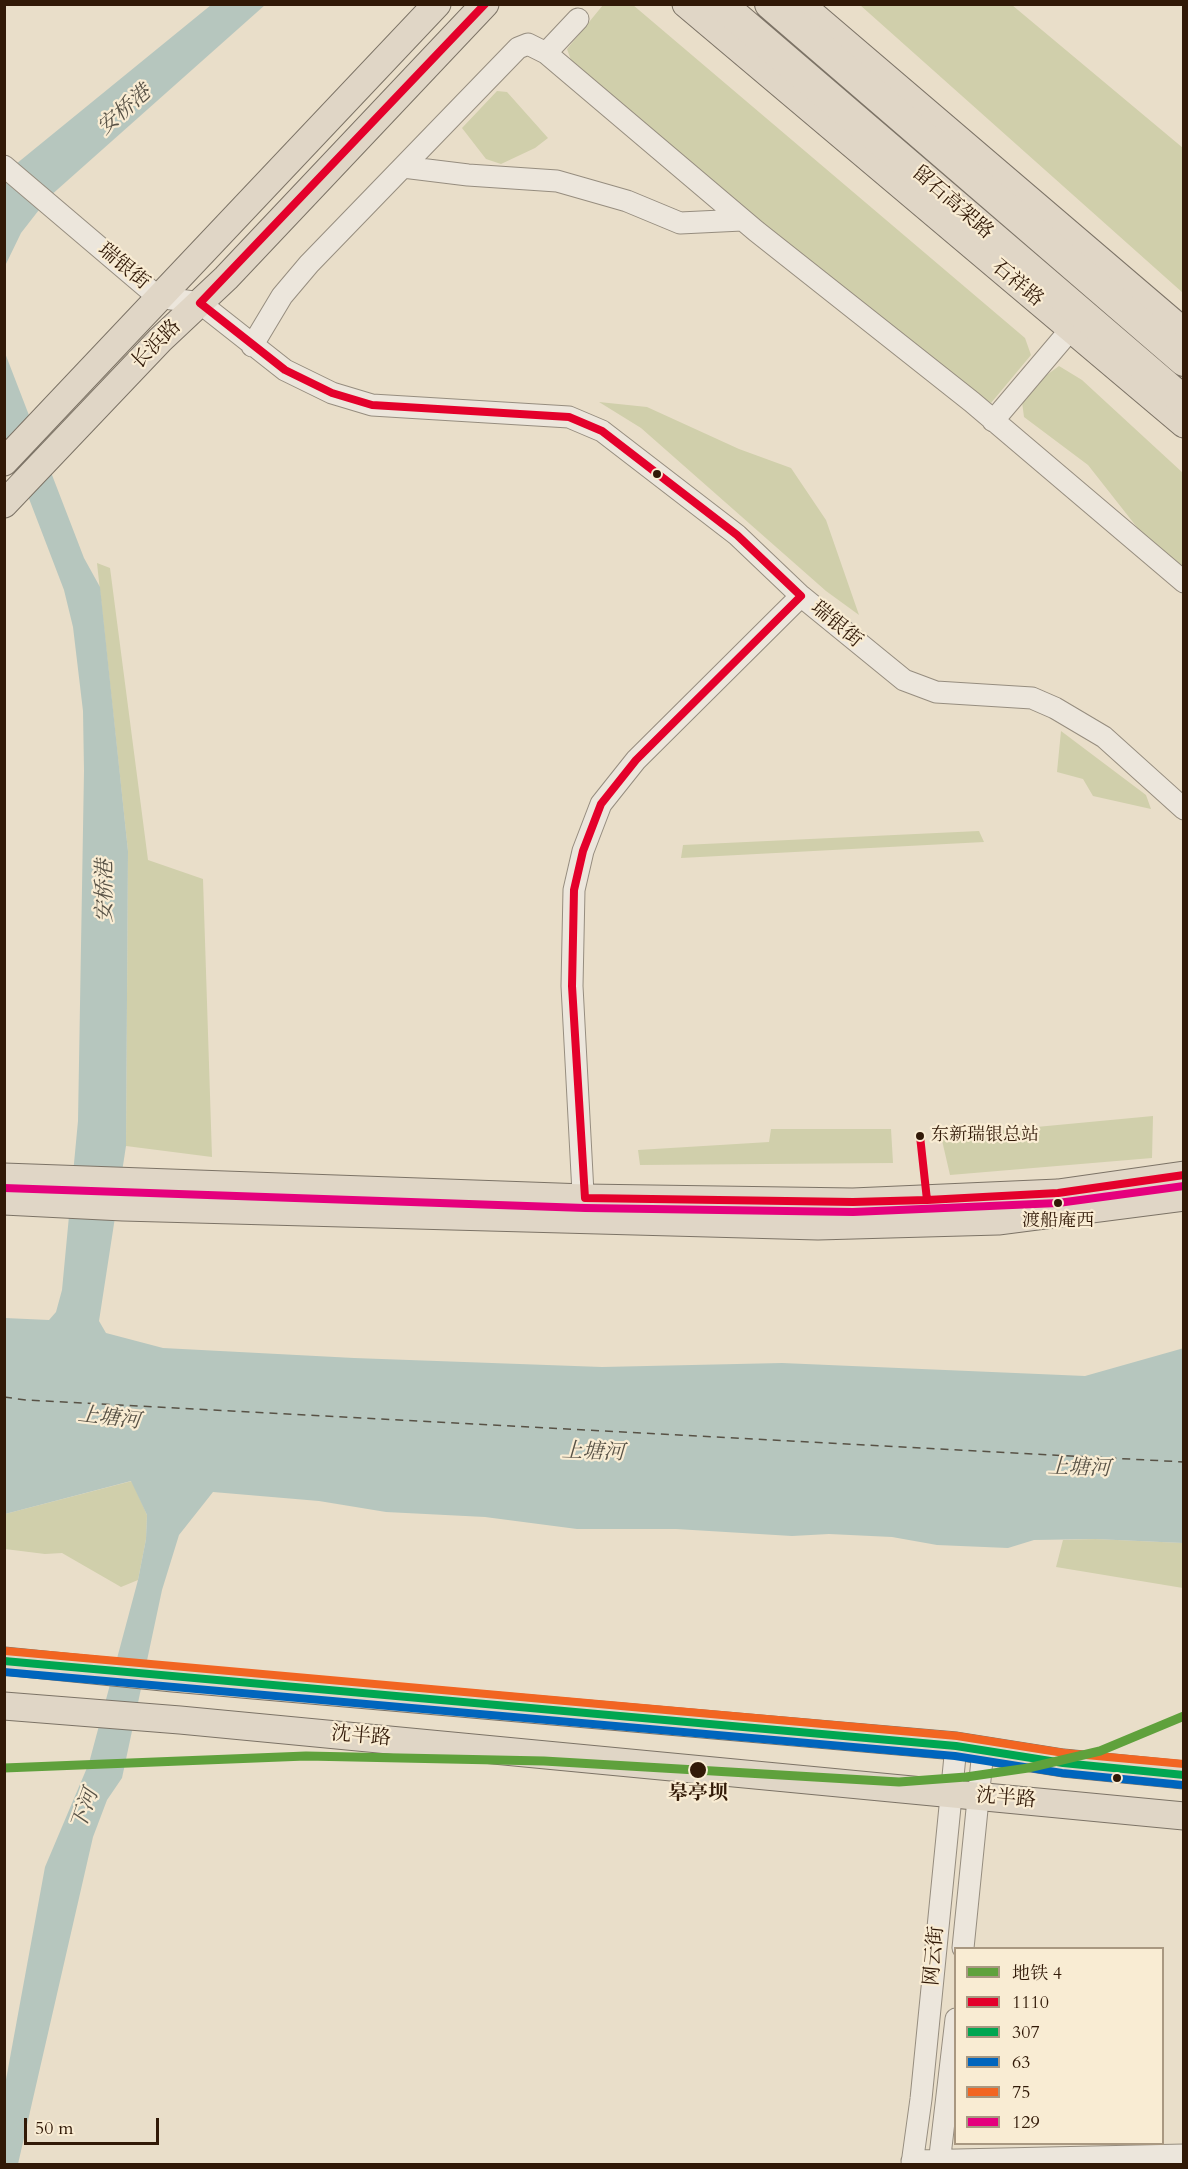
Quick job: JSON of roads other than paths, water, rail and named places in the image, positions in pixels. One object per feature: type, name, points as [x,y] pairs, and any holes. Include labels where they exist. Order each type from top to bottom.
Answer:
[{"type":"highway","name":"留石高架路","points":[[721,4],[1184,401]]},
{"type":"highway","name":"留石高架路","points":[[770,4],[1184,362]]},
{"type":"main road","name":"长浜路","points":[[4,462],[437,4]]},
{"type":"main road","name":"长浜路","points":[[4,504],[117,385],[200,303],[485,4]]},
{"type":"main road","name":"石祥路","points":[[686,4],[1184,424]]},
{"type":"main road","points":[[800,4],[1184,332]]},
{"type":"main road","points":[[584,1209],[927,1200],[1058,1193],[1184,1175]]},
{"type":"main road","points":[[4,1177],[59,1190],[122,1195],[584,1209],[818,1226],[998,1221],[1184,1197]]},
{"type":"main road","points":[[4,1201],[59,1190]]},
{"type":"main road","points":[[4,1661],[173,1678],[956,1746],[1063,1763],[1184,1776]]},
{"type":"main road","name":"沈半路","points":[[4,1706],[75,1710],[1184,1816]]},
{"type":"street","points":[[546,53],[578,19]]},
{"type":"street","points":[[252,346],[282,296],[518,48],[528,44],[546,53],[742,220],[993,421],[1184,582]]},
{"type":"street","name":"瑞银街","points":[[4,166],[158,297],[200,303],[252,346],[294,375],[332,393],[372,405],[569,417],[602,431],[736,535],[801,596],[904,680],[936,692],[1032,698],[1078,720],[1104,737],[1184,809]]},
{"type":"street","points":[[403,167],[468,176],[557,181],[627,201],[680,223],[742,220]]},
{"type":"street","points":[[993,421],[1071,329]]},
{"type":"street","points":[[584,1209],[572,986],[574,890],[583,851],[601,804],[636,760],[801,596]]},
{"type":"street","name":"网云街","points":[[912,2163],[921,2099],[956,1746]]},
{"type":"street","name":"网云街","points":[[963,1947],[983,1750]]},
{"type":"street","points":[[939,2162],[954,2036]]},
{"type":"street","points":[[912,2163],[1184,2155]]},
{"type":"water","name":"安桥港","points":[[211,5],[265,5],[49,197],[21,233],[5,266],[5,173]]},
{"type":"water","points":[[4,341],[5,353],[84,558],[100,587],[128,851],[126,1146],[99,1321],[106,1333],[163,1348],[354,1358],[602,1367],[782,1363],[1085,1376],[1184,1348],[1183,1543],[1095,1539],[1034,1540],[1008,1548],[937,1545],[892,1537],[829,1534],[792,1536],[676,1529],[577,1529],[485,1517],[386,1512],[319,1501],[213,1492],[179,1535],[162,1590],[122,1778],[107,1800],[93,1837],[18,2164],[5,2164],[5,2085],[45,1867],[89,1763],[138,1580],[146,1539],[147,1515],[131,1481],[5,1514],[5,1318],[49,1320],[56,1312],[62,1290],[78,1121],[84,771],[83,711],[73,627],[64,590],[5,436]]},
{"type":"metro line","name":"4","points":[[4,1768],[306,1756],[544,1761],[899,1782],[966,1777],[1028,1768],[1100,1751],[1184,1716]]},
{"type":"place","name":"东新瑞银总站","points":[[920,1136]]},
{"type":"place","name":"渡船庵西","points":[[1058,1203]]},
{"type":"place","name":"皋亭坝","points":[[698,1770]]},
{"type":"water label","name":"上塘河","points":[[109,1419]]},
{"type":"water label","name":"上塘河","points":[[593,1453]]},
{"type":"water label","name":"上塘河","points":[[1079,1469]]},
{"type":"water label","name":"下河","points":[[86,1810]]}]
